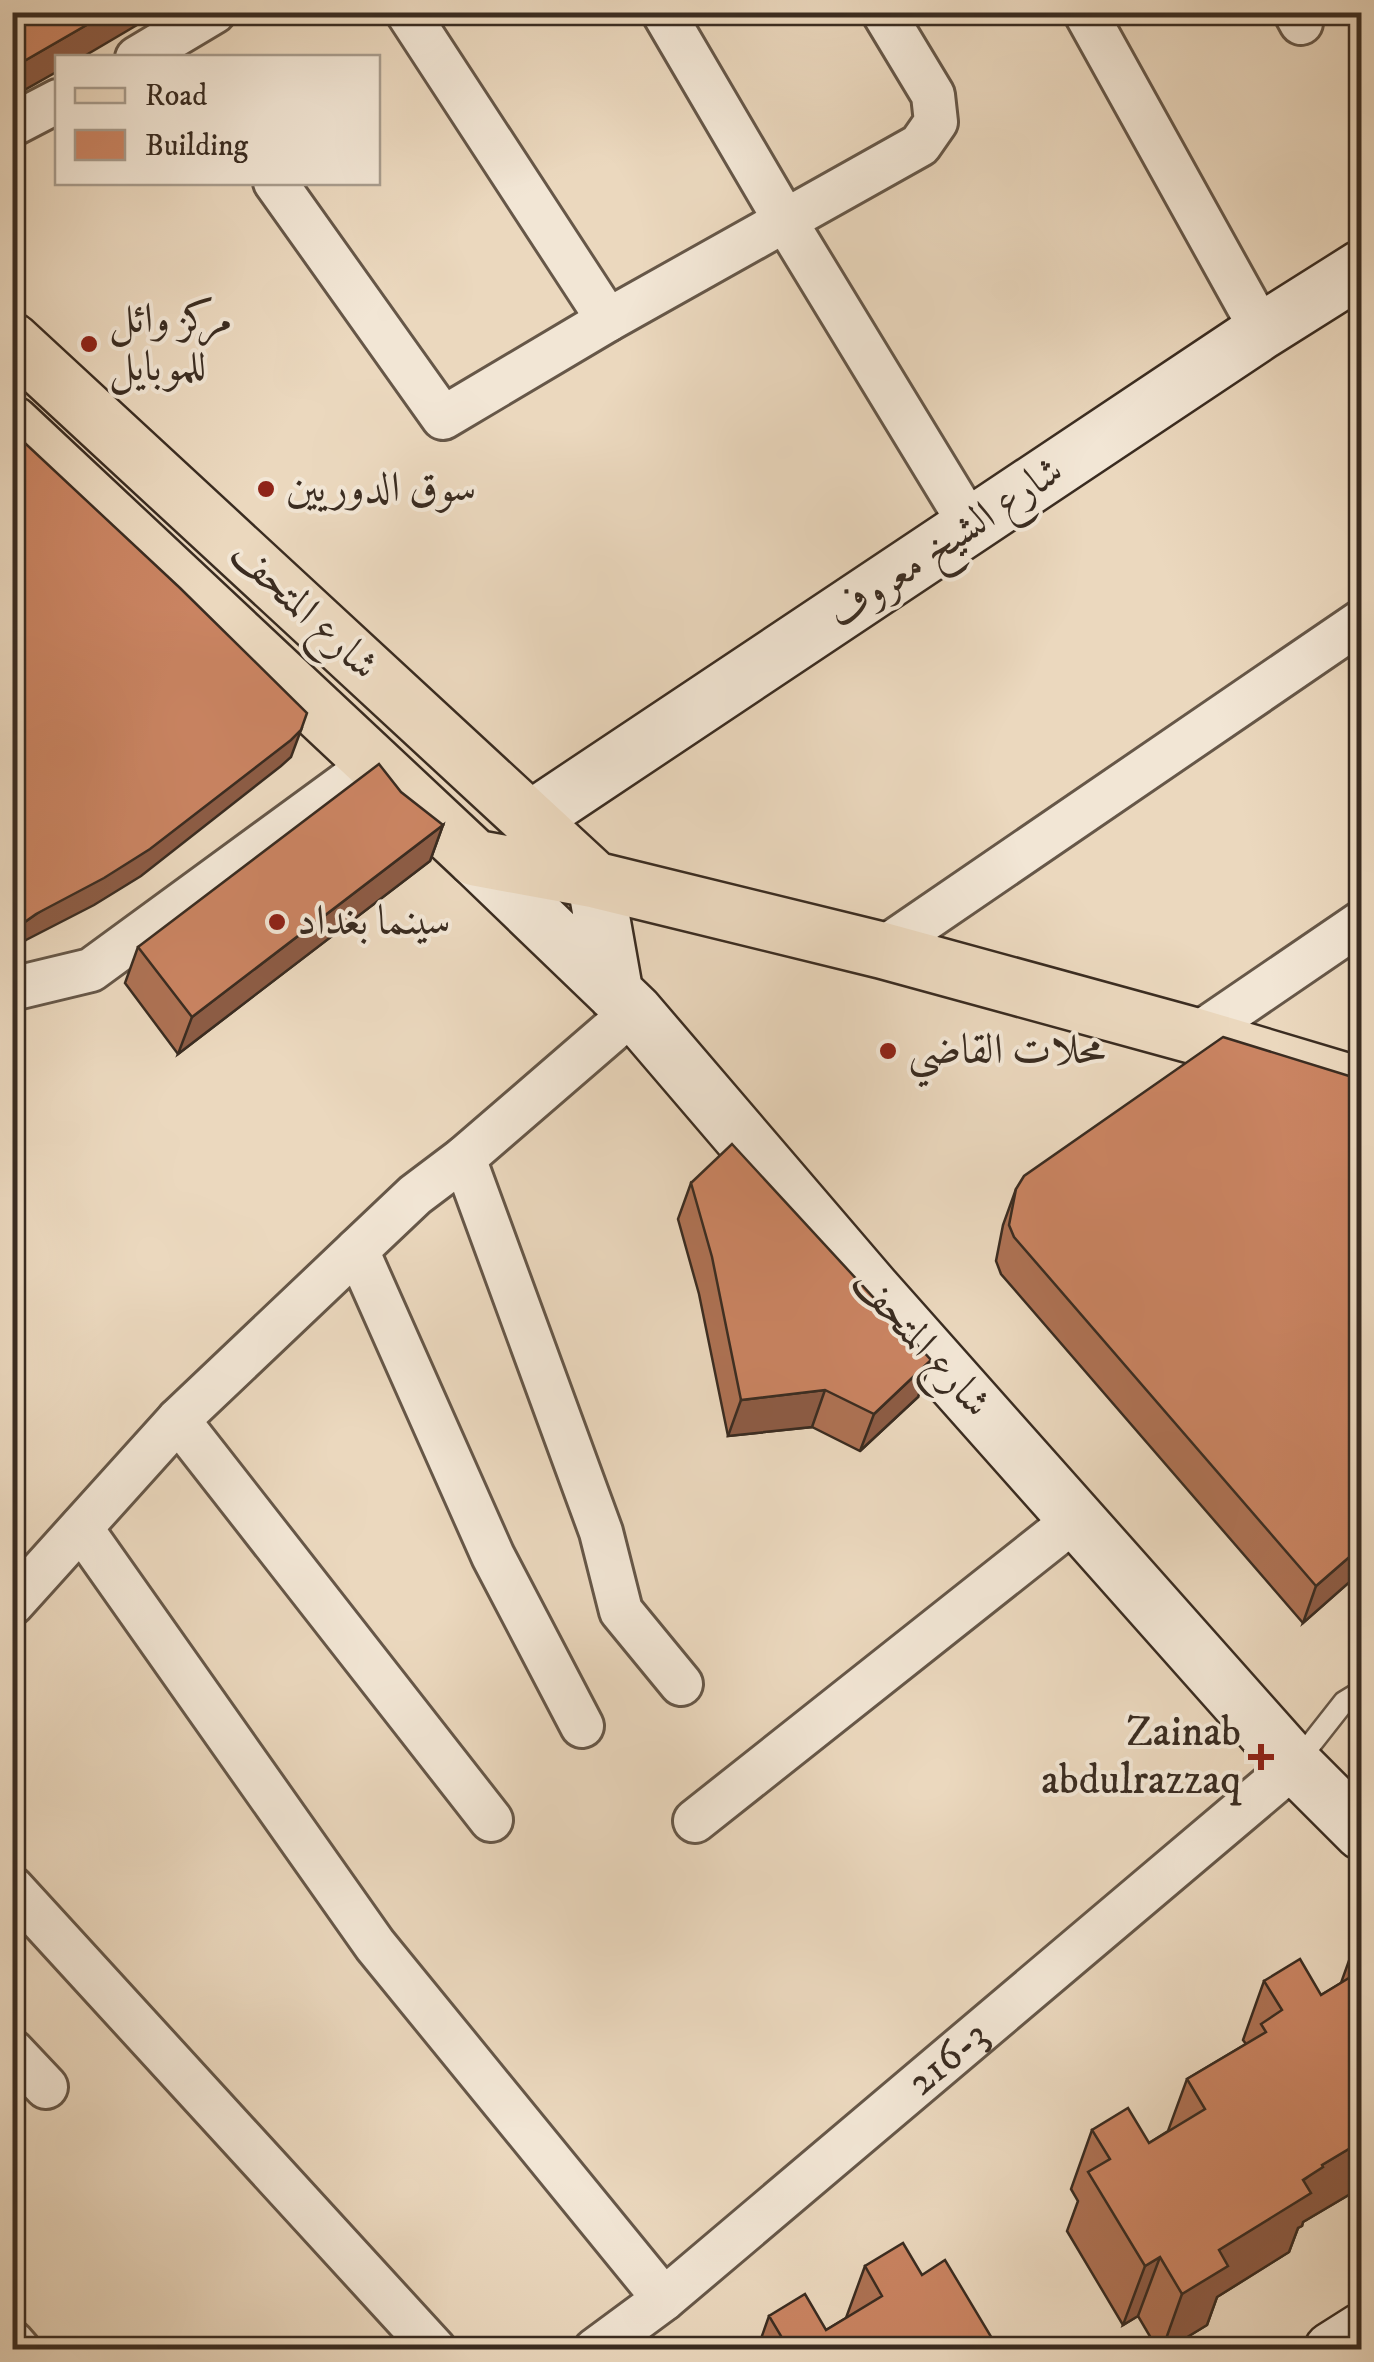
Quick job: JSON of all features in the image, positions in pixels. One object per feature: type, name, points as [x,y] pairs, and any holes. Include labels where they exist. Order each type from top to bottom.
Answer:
[{"type":"main road","name":"شارع الشيخ معروف","points":[[531,819],[1262,330],[1362,268]]},
{"type":"main road","name":"شارع المتحف","points":[[12,342],[595,880]]},
{"type":"main road","name":"شارع المتحف","points":[[13,425],[624,1002],[872,1289],[1295,1765],[1362,1832]]},
{"type":"main road","name":"شارع المتحف","points":[[475,858],[595,880],[881,950],[1362,1086]]},
{"type":"main road","points":[[595,880],[624,1002]]},
{"type":"main road","points":[[1332,2350],[1362,2331]]},
{"type":"street","points":[[165,51],[214,12]]},
{"type":"street","points":[[407,12],[608,320]]},
{"type":"street","points":[[663,12],[972,526]]},
{"type":"street","points":[[277,185],[442,418],[920,145],[936,122],[932,95],[883,12]]},
{"type":"street","points":[[1086,12],[1262,330]]},
{"type":"street","points":[[12,125],[55,103]]},
{"type":"street","points":[[881,950],[1362,621]]},
{"type":"street","points":[[12,989],[91,970],[374,764]]},
{"type":"street","points":[[1195,1036],[1362,922]]},
{"type":"street","points":[[12,1604],[178,1420],[416,1195],[464,1158],[624,1002]]},
{"type":"street","points":[[464,1158],[602,1532],[620,1611],[681,1684]]},
{"type":"street","points":[[356,1250],[492,1556],[582,1726]]},
{"type":"street","points":[[178,1420],[490,1820]]},
{"type":"street","points":[[695,1821],[1077,1518]]},
{"type":"street","points":[[81,1528],[375,1945],[664,2299]]},
{"type":"street","name":"216-3","points":[[595,2350],[664,2299],[1295,1765]]},
{"type":"street","points":[[12,1888],[434,2350]]},
{"type":"street","points":[[12,2051],[46,2087]]},
{"type":"street","points":[[12,2342],[19,2350]]},
{"type":"lane","points":[[1295,1765],[1344,1702],[1362,1692]]},
{"type":"building","points":[[12,12],[109,12],[12,68]]},
{"type":"building","points":[[12,431],[307,713],[301,730],[291,740],[150,849],[12,931]]},
{"type":"building","name":"سينما بغداد","points":[[379,764],[401,792],[443,825],[192,1017],[138,947]]},
{"type":"building","points":[[1223,1037],[1362,1080],[1362,1546],[1316,1586],[1014,1237],[1009,1225],[1016,1189],[1024,1176]]},
{"type":"building","points":[[732,1144],[931,1360],[874,1414],[825,1390],[741,1400],[712,1257],[691,1183]]},
{"type":"building","points":[[1300,1959],[1321,1995],[1362,1970],[1362,2141],[1303,2180],[1311,2193],[1219,2250],[1228,2266],[1182,2294],[1160,2257],[1145,2266],[1088,2172],[1110,2159],[1092,2130],[1128,2108],[1149,2143],[1205,2109],[1187,2079],[1266,2032],[1261,2024],[1282,2010],[1264,1981]]},
{"type":"building","points":[[903,2243],[922,2275],[945,2260],[999,2350],[781,2350],[787,2346],[769,2316],[805,2294],[826,2330],[882,2296],[865,2266]]},
{"type":"place","name":"مركز وائل للموبايل","points":[[89,344]]},
{"type":"place","name":"سوق الدوريين","points":[[266,489]]},
{"type":"place","name":"سينما بغداد","points":[[277,922]]},
{"type":"place","name":"محلات القاضي","points":[[888,1051]]},
{"type":"place","name":"Zainab abdulrazzaq","points":[[1261,1757]]}]
